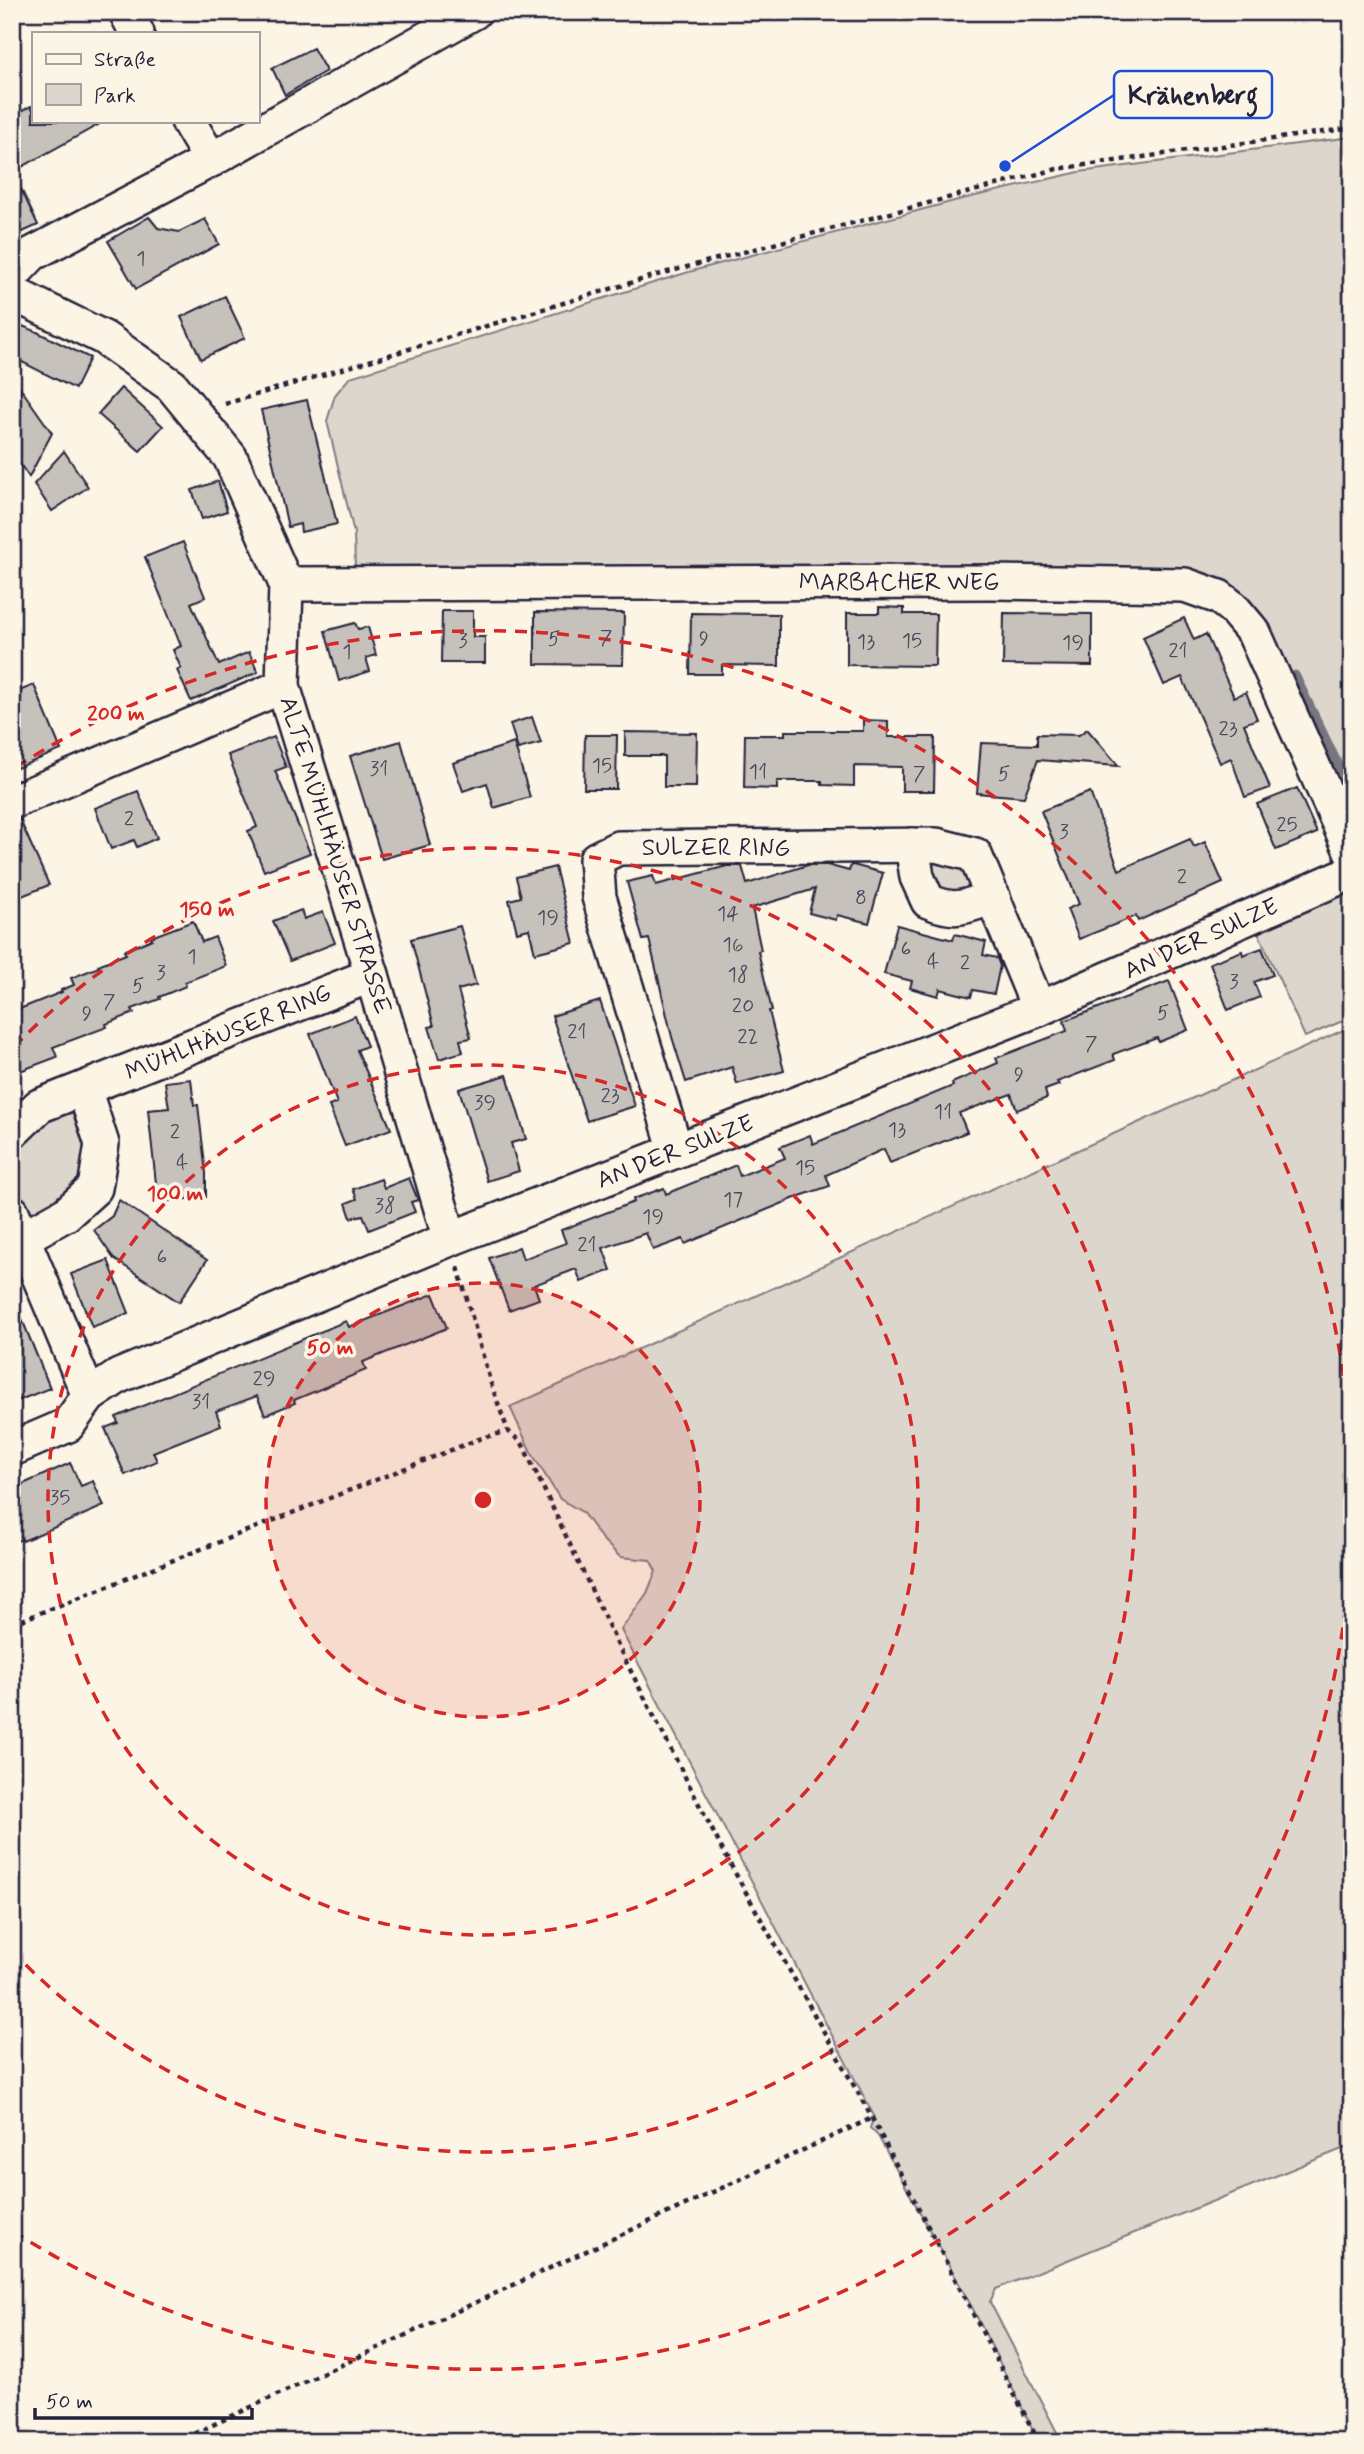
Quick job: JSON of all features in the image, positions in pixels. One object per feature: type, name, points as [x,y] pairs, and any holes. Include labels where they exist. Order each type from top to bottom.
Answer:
[{"type":"street","points":[[126,12],[136,32]]},
{"type":"street","points":[[12,275],[32,254],[211,160],[474,12]]},
{"type":"street","points":[[189,122],[211,160]]},
{"type":"street","name":"ALTE MÜHLHÄUSER STRASSE","points":[[12,293],[104,338],[172,386],[230,457],[286,584],[283,686],[450,1239]]},
{"type":"street","name":"MARBACHER WEG","points":[[286,584],[991,582],[1185,585],[1219,597],[1245,619],[1254,633],[1352,853]]},
{"type":"street","points":[[12,802],[283,686]]},
{"type":"street","points":[[912,845],[917,877],[928,901],[948,909],[964,908],[993,897]]},
{"type":"street","name":"SULZER RING","points":[[676,1151],[599,897],[596,859],[618,848],[936,845],[975,855],[1039,1009]]},
{"type":"street","name":"AN DER SULZE","points":[[12,1449],[68,1424],[89,1396],[119,1376],[450,1239],[1039,1009],[1352,872]]},
{"type":"street","name":"MÜHLHÄUSER RING","points":[[12,1132],[39,1106],[372,975]]},
{"type":"street","points":[[84,1089],[102,1144],[96,1188],[66,1214],[18,1225],[89,1396]]},
{"type":"path","points":[[194,413],[664,273],[1057,169],[1352,128]]},
{"type":"path","points":[[450,1239],[490,1381],[508,1431],[522,1443],[619,1648],[724,1853],[872,2118],[1039,2442]]},
{"type":"path","points":[[12,1623],[479,1439],[508,1431]]},
{"type":"path","points":[[176,2442],[872,2118]]},
{"type":"green space","points":[[1352,137],[1352,825],[1284,676],[1193,572],[355,566],[354,533],[327,421],[335,395],[350,377],[692,271],[958,200],[1079,172]]},
{"type":"green space","points":[[936,845],[975,855],[993,897],[964,907],[917,877]]},
{"type":"green space","points":[[1343,884],[1352,905],[1352,1017],[1305,1037],[1254,923]]},
{"type":"green space","points":[[1352,1026],[1352,2145],[996,2289],[990,2302],[1062,2442],[1039,2442],[974,2311],[878,2136],[870,2128],[874,2116],[621,1630],[647,1593],[656,1571],[650,1560],[620,1557],[602,1539],[582,1512],[560,1499],[531,1452],[510,1407]]},
{"type":"green space","points":[[77,1108],[91,1139],[78,1191],[28,1220],[16,1183],[16,1146],[31,1125]]},
{"type":"building","points":[[313,48],[326,71],[285,95],[272,68]]},
{"type":"building","points":[[31,106],[32,122],[103,122],[13,172],[38,225],[12,237],[12,116]]},
{"type":"building","points":[[149,217],[158,228],[179,232],[205,219],[219,244],[136,289],[108,241]]},
{"type":"building","points":[[225,296],[245,338],[201,359],[181,317]]},
{"type":"building","points":[[12,322],[90,358],[75,389],[12,357]]},
{"type":"building","points":[[12,376],[52,433],[29,477],[12,453]]},
{"type":"building","points":[[121,388],[163,426],[140,451],[98,414]]},
{"type":"building","points":[[307,400],[337,524],[301,532],[300,524],[288,527],[261,410]]},
{"type":"building","points":[[64,451],[88,487],[52,511],[34,484]]},
{"type":"building","points":[[218,481],[227,511],[202,519],[192,490]]},
{"type":"building","points":[[183,542],[205,597],[191,603],[219,665],[249,652],[258,672],[191,701],[177,670],[181,668],[173,650],[181,646],[145,557]]},
{"type":"building","points":[[879,607],[904,608],[904,614],[936,614],[935,666],[847,665],[847,613],[879,613]]},
{"type":"building","points":[[442,611],[473,611],[473,637],[485,637],[485,663],[441,663]]},
{"type":"building","points":[[535,612],[624,613],[623,665],[535,664]]},
{"type":"building","points":[[691,613],[779,614],[779,666],[722,665],[722,674],[690,674]]},
{"type":"building","points":[[1004,613],[1092,614],[1092,666],[1003,665]]},
{"type":"building","points":[[1184,618],[1194,640],[1206,634],[1234,697],[1246,692],[1257,719],[1244,724],[1270,788],[1245,797],[1231,758],[1220,763],[1182,677],[1164,685],[1143,637]]},
{"type":"building","points":[[355,623],[358,629],[368,627],[376,655],[366,658],[370,671],[339,681],[325,631]]},
{"type":"building","points":[[34,685],[61,750],[17,768],[12,755],[12,694]]},
{"type":"building","points":[[532,717],[541,743],[518,749],[510,724]]},
{"type":"building","points":[[863,720],[888,721],[888,737],[935,737],[934,791],[902,791],[902,767],[854,766],[854,786],[822,785],[822,781],[777,781],[777,789],[744,788],[745,735],[785,735],[785,731],[863,731]]},
{"type":"building","points":[[1087,729],[1119,766],[1038,760],[1024,797],[977,793],[981,743],[1037,745],[1037,734],[1079,735]]},
{"type":"building","points":[[625,732],[697,733],[696,787],[664,787],[664,756],[625,756]]},
{"type":"building","points":[[585,735],[617,735],[616,789],[584,789]]},
{"type":"building","points":[[274,737],[286,767],[275,771],[310,853],[264,871],[248,831],[257,827],[228,755]]},
{"type":"building","points":[[401,741],[430,845],[382,859],[350,756]]},
{"type":"building","points":[[514,743],[530,797],[494,808],[487,783],[463,791],[453,763]]},
{"type":"building","points":[[1297,788],[1317,833],[1276,850],[1257,804]]},
{"type":"building","points":[[138,791],[157,838],[137,847],[134,840],[111,849],[95,808]]},
{"type":"building","points":[[1090,792],[1119,870],[1190,839],[1194,847],[1205,842],[1223,883],[1138,921],[1136,916],[1079,939],[1067,909],[1079,904],[1041,811]]},
{"type":"building","points":[[20,820],[49,885],[12,900],[12,821]]},
{"type":"building","points":[[808,865],[827,865],[849,871],[853,865],[883,873],[869,923],[837,915],[836,920],[809,913],[815,889],[752,908],[761,950],[758,951],[772,1011],[769,1011],[784,1071],[737,1084],[732,1067],[686,1082],[672,1037],[649,939],[643,940],[627,882],[653,876],[656,885],[727,866],[742,866],[747,884]]},
{"type":"building","points":[[555,867],[574,943],[535,953],[529,929],[517,932],[509,900],[521,897],[516,877]]},
{"type":"building","points":[[301,910],[304,919],[323,912],[335,943],[290,961],[273,921]]},
{"type":"building","points":[[193,921],[202,942],[215,937],[226,966],[185,982],[186,986],[159,997],[160,999],[132,1009],[134,1013],[106,1024],[107,1027],[53,1047],[57,1057],[12,1074],[12,1012],[62,992],[61,990],[74,985],[71,978],[126,954],[124,951],[152,939],[151,937]]},
{"type":"building","points":[[897,925],[953,940],[955,934],[986,942],[983,955],[997,958],[1000,966],[994,994],[973,990],[971,997],[940,989],[938,996],[910,988],[912,981],[884,974]]},
{"type":"building","points":[[460,926],[476,985],[458,990],[471,1038],[460,1040],[463,1052],[439,1059],[429,1027],[434,1026],[411,939]]},
{"type":"building","points":[[1262,948],[1273,975],[1254,982],[1260,997],[1228,1010],[1210,963],[1242,951],[1243,955]]},
{"type":"building","points":[[1169,981],[1188,1030],[1159,1042],[1157,1038],[1113,1054],[1115,1060],[1057,1082],[1059,1085],[1045,1090],[1047,1098],[1017,1110],[1011,1094],[959,1113],[967,1132],[890,1163],[884,1149],[826,1175],[830,1186],[685,1244],[683,1239],[653,1250],[646,1233],[603,1248],[611,1270],[581,1282],[576,1269],[534,1285],[539,1299],[509,1310],[489,1258],[519,1247],[523,1259],[566,1243],[561,1230],[634,1202],[633,1199],[664,1188],[666,1194],[736,1165],[740,1176],[785,1158],[780,1147],[810,1135],[813,1144],[953,1086],[952,1083],[998,1063],[996,1058],[1067,1031],[1064,1021]]},
{"type":"building","points":[[600,1001],[635,1106],[587,1121],[552,1016]]},
{"type":"building","points":[[355,1016],[367,1046],[357,1050],[391,1129],[345,1146],[329,1106],[337,1103],[310,1034]]},
{"type":"building","points":[[507,1075],[526,1139],[511,1143],[519,1171],[487,1181],[459,1089]]},
{"type":"building","points":[[191,1079],[194,1105],[198,1105],[206,1197],[158,1202],[148,1110],[169,1108],[165,1082]]},
{"type":"building","points":[[409,1178],[418,1200],[411,1202],[415,1212],[369,1230],[363,1215],[351,1218],[346,1203],[357,1199],[353,1189],[381,1179],[384,1188]]},
{"type":"building","points":[[119,1200],[207,1260],[179,1302],[114,1259],[94,1230],[112,1216]]},
{"type":"building","points":[[108,1260],[129,1313],[92,1327],[71,1274]]},
{"type":"building","points":[[433,1294],[447,1328],[363,1362],[366,1370],[265,1415],[257,1396],[216,1411],[221,1425],[153,1452],[157,1461],[125,1475],[105,1428],[118,1423],[116,1417],[346,1321],[349,1327]]},
{"type":"building","points":[[12,1298],[50,1388],[12,1403]]},
{"type":"building","points":[[70,1463],[81,1486],[93,1481],[104,1506],[23,1541],[22,1539],[12,1543],[12,1489]]},
{"type":"waterway","points":[[1295,675],[1352,793]]},
{"type":"place","name":"Krähenberg","points":[[1005,166]]}]
